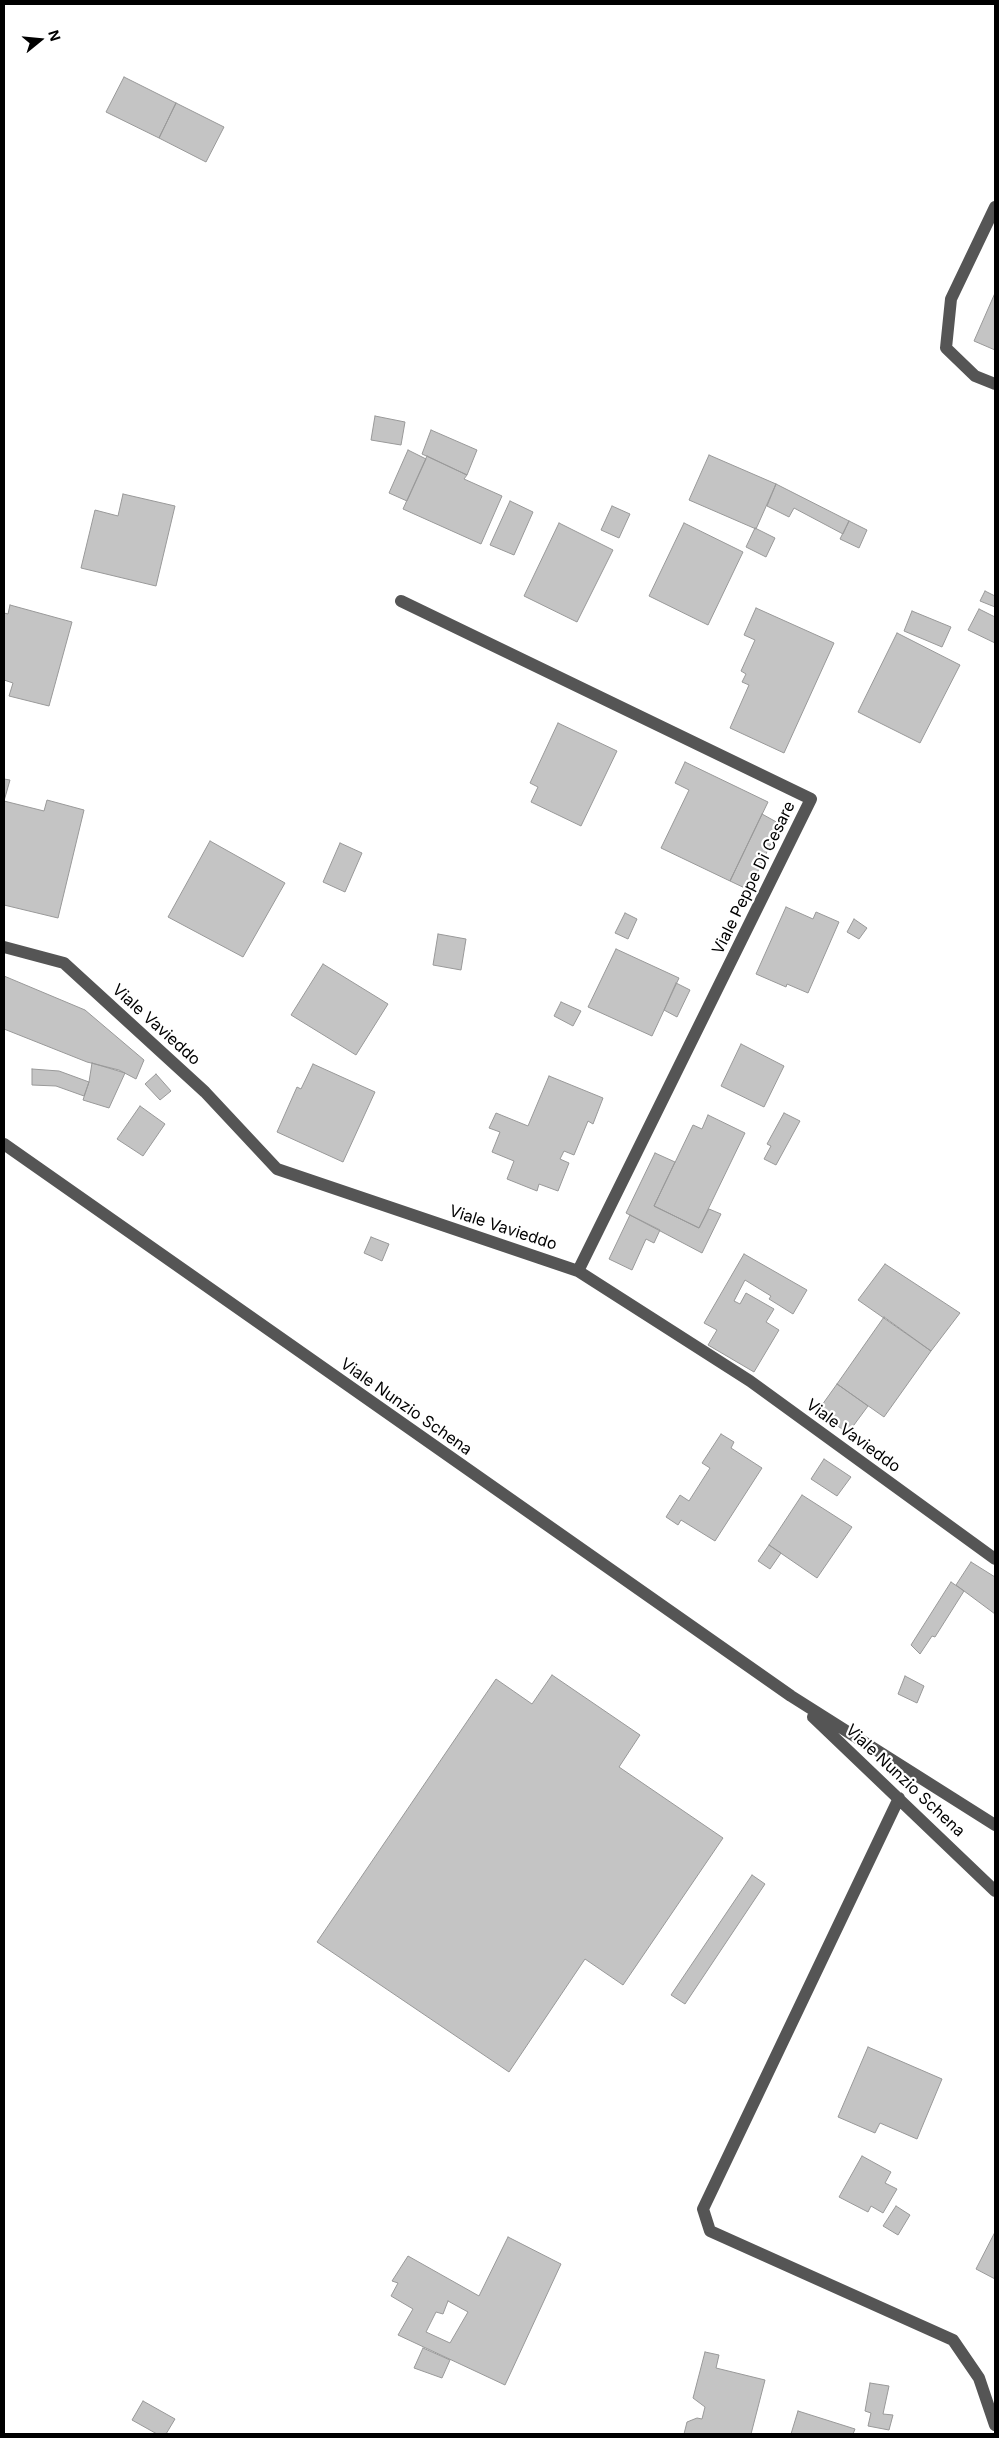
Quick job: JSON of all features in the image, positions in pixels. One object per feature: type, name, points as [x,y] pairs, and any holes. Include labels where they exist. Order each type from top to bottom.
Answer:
[{"type":"street","points":[[995,207],[951,298],[946,348],[975,376],[995,384]]},
{"type":"street","name":"Viale Peppe Di Cesare","points":[[401,601],[811,800],[578,1271]]},
{"type":"street","name":"Viale Vavieddo","points":[[4,947],[64,963],[205,1092],[277,1169],[578,1271],[750,1381],[995,1559]]},
{"type":"street","name":"Viale Nunzio Schena","points":[[4,1144],[791,1696],[995,1826]]},
{"type":"street","name":"Viale Nunzio Schena","points":[[791,1696],[995,1891]]},
{"type":"street","points":[[899,1798],[703,2209],[710,2231],[953,2340],[979,2378],[995,2425]]},
{"type":"building","points":[[124,77],[176,103],[159,138],[106,112]]},
{"type":"building","points":[[176,103],[224,127],[206,162],[159,138]]},
{"type":"building","points":[[995,293],[995,350],[974,341]]},
{"type":"building","points":[[375,416],[405,422],[401,445],[371,440]]},
{"type":"building","points":[[431,430],[477,450],[467,475],[422,454]]},
{"type":"building","points":[[408,450],[426,459],[407,501],[389,493]]},
{"type":"building","points":[[709,455],[776,484],[756,529],[689,500]]},
{"type":"building","points":[[427,456],[467,475],[464,479],[502,496],[481,544],[403,509]]},
{"type":"building","points":[[776,484],[849,521],[843,534],[794,508],[789,517],[767,506]]},
{"type":"building","points":[[123,494],[175,506],[156,586],[81,568],[95,510],[118,516]]},
{"type":"building","points":[[510,501],[533,512],[514,555],[490,545]]},
{"type":"building","points":[[612,506],[630,514],[619,538],[601,530]]},
{"type":"building","points":[[849,521],[867,530],[859,548],[840,539]]},
{"type":"building","points":[[559,523],[613,550],[577,622],[524,596]]},
{"type":"building","points":[[684,523],[743,552],[708,625],[649,596]]},
{"type":"building","points":[[755,528],[775,538],[766,557],[746,547]]},
{"type":"building","points":[[985,591],[995,596],[995,607],[980,601]]},
{"type":"building","points":[[10,605],[72,622],[49,706],[9,696],[13,683],[4,680],[4,613],[8,614]]},
{"type":"building","points":[[756,608],[834,643],[784,753],[730,728],[749,685],[742,682],[746,674],[741,671],[755,640],[744,635]]},
{"type":"building","points":[[979,609],[995,617],[995,643],[968,630]]},
{"type":"building","points":[[912,611],[951,627],[942,647],[904,631]]},
{"type":"building","points":[[897,633],[960,665],[920,743],[858,712]]},
{"type":"building","points":[[558,723],[617,751],[581,826],[531,802],[538,787],[530,783]]},
{"type":"building","points":[[685,762],[768,802],[730,881],[661,848],[689,790],[675,783]]},
{"type":"building","points":[[4,779],[10,780],[4,801]]},
{"type":"building","points":[[47,800],[84,810],[58,918],[4,905],[4,801],[44,811]]},
{"type":"building","points":[[762,814],[780,824],[749,890],[730,881]]},
{"type":"building","points":[[210,841],[285,883],[243,957],[168,917]]},
{"type":"building","points":[[340,843],[362,853],[345,892],[323,882]]},
{"type":"building","points":[[786,907],[813,919],[816,912],[839,922],[808,993],[787,984],[786,987],[756,974]]},
{"type":"building","points":[[625,913],[637,919],[628,939],[615,933]]},
{"type":"building","points":[[854,919],[867,928],[859,939],[847,932]]},
{"type":"building","points":[[438,934],[466,939],[461,970],[433,965]]},
{"type":"building","points":[[616,949],[679,978],[652,1036],[588,1007]]},
{"type":"building","points":[[323,964],[388,1004],[356,1055],[291,1015]]},
{"type":"building","points":[[4,976],[85,1010],[144,1060],[136,1079],[119,1070],[87,1062],[4,1029]]},
{"type":"building","points":[[676,983],[690,990],[677,1017],[664,1010]]},
{"type":"building","points":[[561,1002],[581,1011],[573,1026],[554,1016]]},
{"type":"building","points":[[741,1044],[784,1066],[764,1107],[721,1086]]},
{"type":"building","points":[[92,1063],[125,1073],[109,1108],[83,1100],[89,1082]]},
{"type":"building","points":[[313,1064],[375,1092],[343,1162],[277,1132],[297,1087],[301,1089]]},
{"type":"building","points":[[32,1069],[59,1071],[89,1082],[84,1096],[56,1086],[32,1085]]},
{"type":"building","points":[[156,1074],[171,1091],[160,1100],[145,1084]]},
{"type":"building","points":[[549,1076],[603,1098],[593,1124],[588,1121],[574,1155],[564,1151],[560,1159],[569,1163],[558,1191],[539,1184],[537,1191],[507,1179],[514,1161],[492,1152],[500,1132],[489,1128],[496,1113],[528,1126]]},
{"type":"building","points":[[140,1106],[165,1124],[143,1156],[117,1139]]},
{"type":"building","points":[[784,1113],[800,1121],[776,1165],[764,1159],[771,1146],[767,1144]]},
{"type":"building","points":[[708,1115],[745,1133],[699,1228],[654,1206],[693,1125],[702,1129]]},
{"type":"building","points":[[655,1153],[675,1162],[654,1206],[699,1228],[709,1209],[721,1214],[702,1253],[626,1213]]},
{"type":"building","points":[[630,1215],[660,1230],[654,1243],[646,1239],[632,1270],[609,1259]]},
{"type":"building","points":[[371,1237],[389,1244],[382,1261],[364,1253]]},
{"type":"building","points":[[744,1254],[807,1290],[793,1314],[769,1299],[771,1296],[745,1280],[734,1301],[740,1304],[746,1293],[774,1309],[766,1322],[779,1330],[754,1372],[708,1345],[717,1330],[704,1323]]},
{"type":"building","points":[[885,1264],[960,1313],[931,1351],[858,1300]]},
{"type":"building","points":[[884,1317],[931,1351],[884,1417],[837,1384]]},
{"type":"building","points":[[837,1384],[868,1406],[848,1433],[817,1412]]},
{"type":"building","points":[[721,1434],[734,1442],[731,1448],[762,1468],[715,1541],[681,1520],[678,1525],[666,1517],[680,1495],[689,1501],[710,1468],[702,1463]]},
{"type":"building","points":[[824,1459],[851,1477],[837,1496],[811,1479]]},
{"type":"building","points":[[802,1495],[852,1527],[817,1578],[769,1545]]},
{"type":"building","points":[[769,1545],[781,1553],[770,1569],[758,1561]]},
{"type":"building","points":[[971,1562],[995,1577],[995,1614],[956,1585]]},
{"type":"building","points":[[951,1582],[964,1591],[935,1637],[932,1636],[920,1654],[911,1645]]},
{"type":"building","points":[[552,1675],[640,1735],[619,1767],[723,1838],[623,1985],[585,1959],[509,2072],[317,1942],[496,1679],[532,1704]]},
{"type":"building","points":[[905,1676],[924,1686],[917,1703],[898,1694]]},
{"type":"building","points":[[752,1875],[765,1884],[685,2004],[671,1995]]},
{"type":"building","points":[[868,2047],[942,2079],[917,2139],[880,2123],[875,2133],[838,2117]]},
{"type":"building","points":[[862,2156],[891,2172],[885,2183],[897,2189],[883,2213],[871,2206],[868,2212],[839,2197]]},
{"type":"building","points":[[896,2206],[910,2215],[898,2235],[883,2226]]},
{"type":"building","points":[[995,2232],[995,2279],[976,2269]]},
{"type":"building","points":[[508,2237],[561,2264],[505,2385],[398,2335],[413,2309],[391,2296],[398,2283],[392,2281],[408,2256],[479,2296]],"holes":[[[448,2301],[468,2312],[450,2343],[426,2332],[436,2312],[443,2314]]]},
{"type":"building","points":[[423,2348],[450,2360],[442,2378],[414,2368]]},
{"type":"building","points":[[705,2352],[719,2355],[716,2368],[765,2380],[751,2434],[684,2434],[687,2422],[697,2418],[702,2419],[705,2407],[693,2398]]},
{"type":"building","points":[[870,2383],[889,2386],[883,2414],[893,2415],[889,2430],[868,2426],[871,2413],[865,2411]]},
{"type":"building","points":[[143,2401],[175,2419],[166,2434],[157,2434],[132,2420]]},
{"type":"building","points":[[798,2411],[855,2429],[853,2434],[791,2434]]}]
